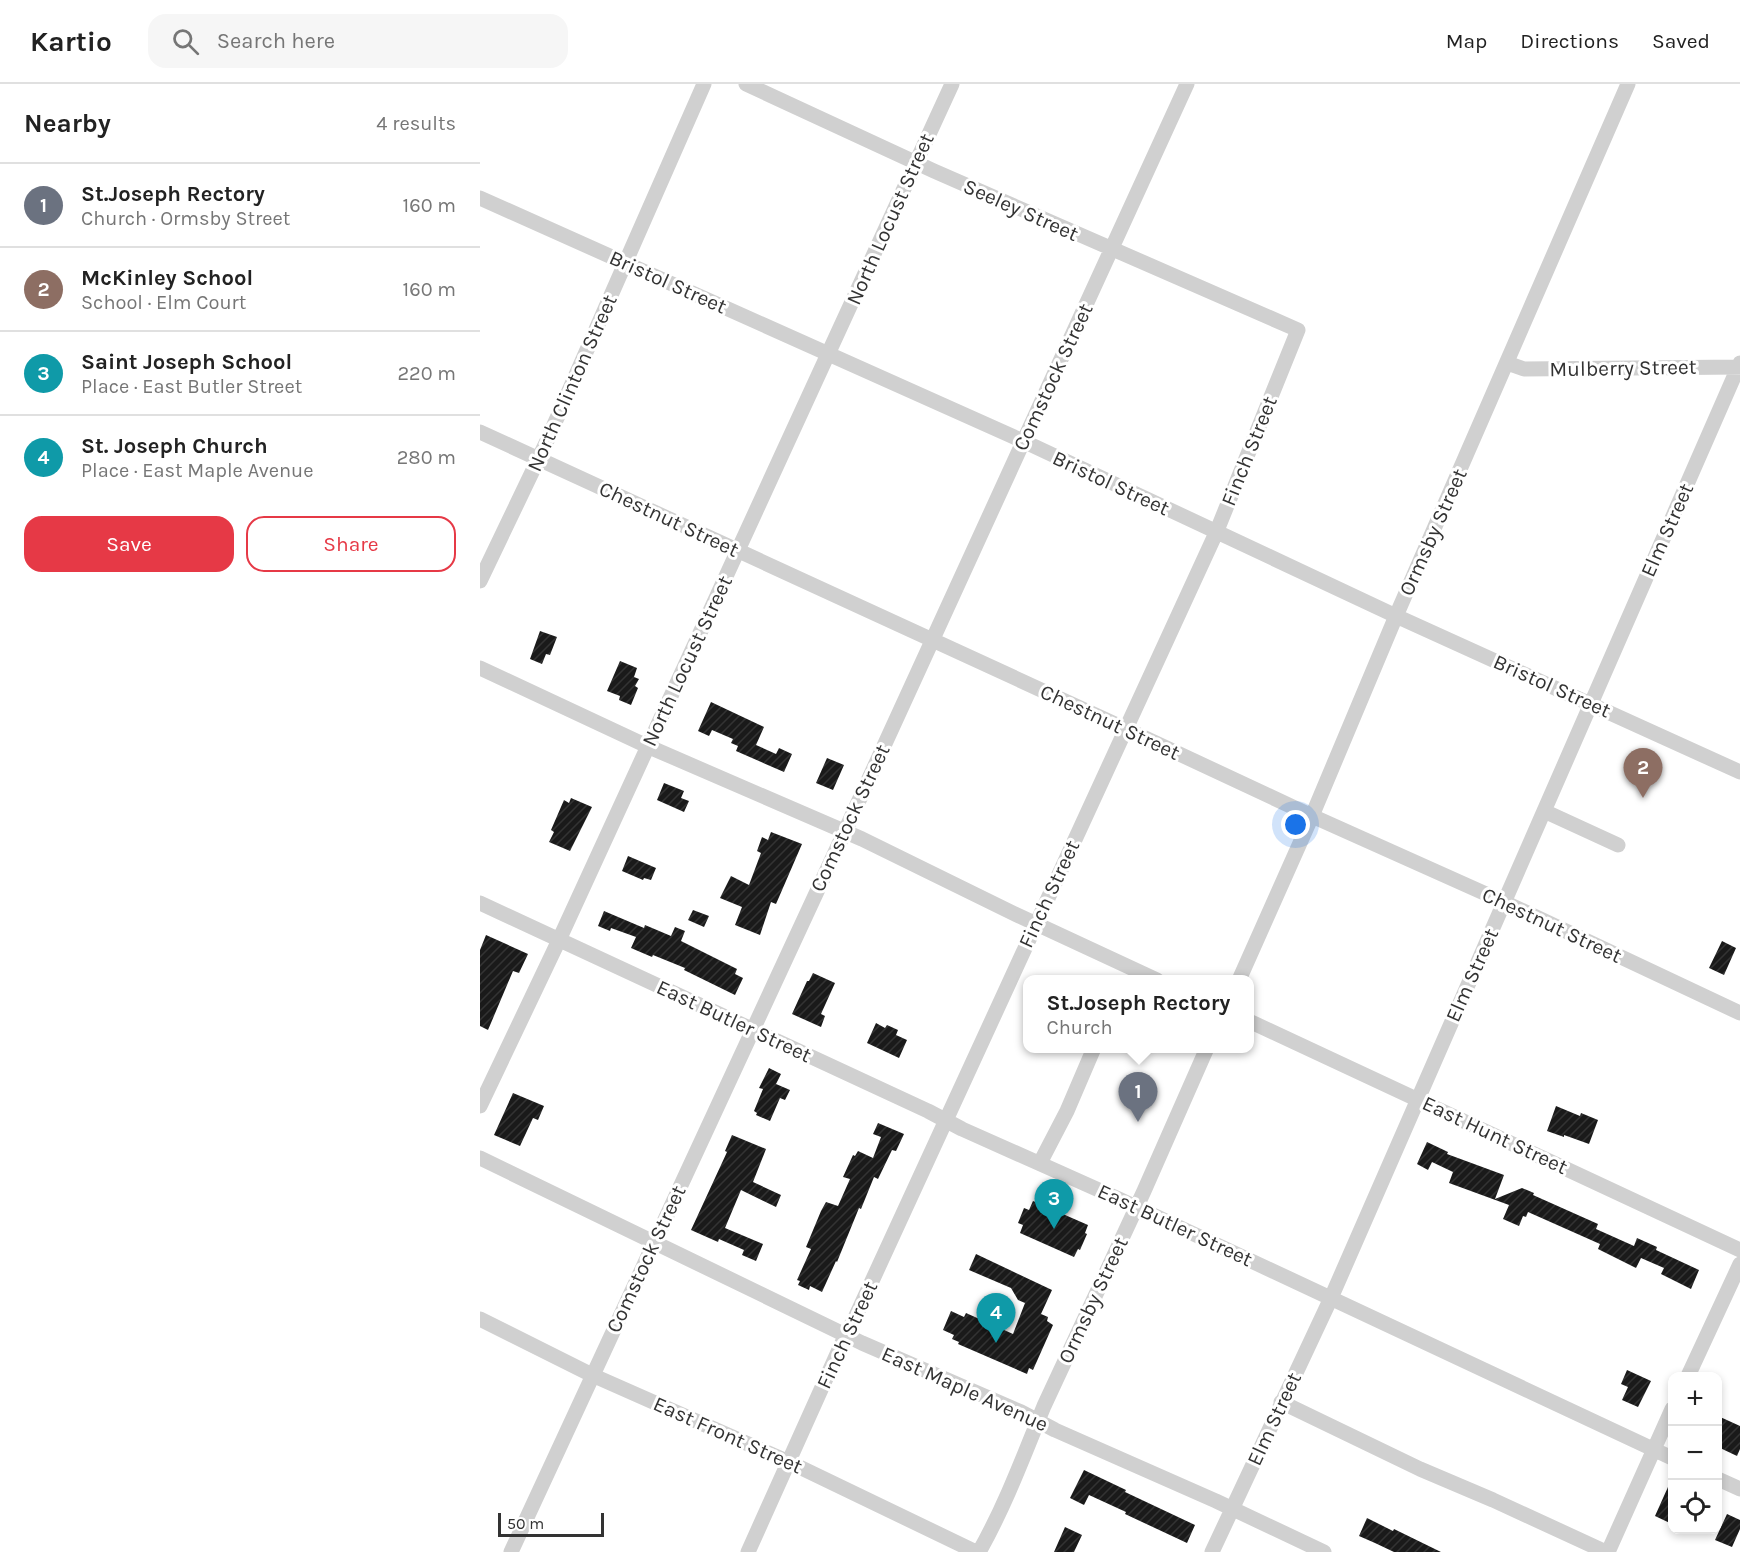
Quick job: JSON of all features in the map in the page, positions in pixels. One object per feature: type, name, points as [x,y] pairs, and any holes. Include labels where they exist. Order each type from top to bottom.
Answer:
[{"type":"street","name":"North Clinton Street","points":[[480,581],[538,459],[704,84]]},
{"type":"street","name":"Seeley Street","points":[[746,84],[915,163],[1298,330]]},
{"type":"street","name":"North Locust Street","points":[[480,1106],[559,940],[951,84]]},
{"type":"street","name":"Comstock Street","points":[[511,1552],[845,831],[1187,84]]},
{"type":"street","name":"Ormsby Street","points":[[1241,975],[1628,84]]},
{"type":"street","name":"Bristol Street","points":[[480,198],[1023,441],[1216,533],[1740,772]]},
{"type":"street","name":"Finch Street","points":[[748,1552],[846,1334],[1216,533],[1298,330]]},
{"type":"street","name":"Mulberry Street","points":[[1507,363],[1524,369],[1740,366]]},
{"type":"street","name":"Elm Street","points":[[1212,1552],[1331,1298],[1740,366]]},
{"type":"street","name":"Chestnut Street","points":[[480,432],[1312,816],[1504,902],[1740,1013]]},
{"type":"street","points":[[480,668],[647,746],[845,831],[1036,923],[1125,973]]},
{"type":"street","points":[[1544,811],[1618,845]]},
{"type":"street","name":"East Butler Street","points":[[480,903],[1668,1456]]},
{"type":"street","name":"East Hunt Street","points":[[1254,1023],[1740,1250]]},
{"type":"street","points":[[1040,1163],[1067,1111],[1092,1053]]},
{"type":"street","name":"Ormsby Street","points":[[977,1552],[991,1531],[1032,1440],[1038,1421],[1205,1053]]},
{"type":"street","name":"East Maple Avenue","points":[[480,1158],[862,1343],[1021,1412],[1324,1552]]},
{"type":"street","points":[[1690,1372],[1740,1264]]},
{"type":"street","name":"East Front Street","points":[[480,1319],[592,1375],[789,1462],[977,1552]]},
{"type":"street","points":[[1281,1402],[1420,1469],[1607,1552],[1668,1418]]},
{"type":"street","points":[[1720,1480],[1740,1489]]},
{"type":"building","points":[[540,631],[557,637],[550,655],[546,654],[542,664],[530,659]]},
{"type":"building","points":[[620,661],[637,668],[634,677],[639,679],[635,686],[638,688],[631,705],[619,700],[620,696],[607,691]]},
{"type":"building","points":[[711,702],[764,727],[756,745],[776,754],[779,748],[792,754],[784,772],[736,751],[738,746],[731,743],[733,739],[712,730],[709,736],[698,731]]},
{"type":"building","points":[[827,758],[844,765],[833,790],[816,783]]},
{"type":"building","points":[[664,783],[684,791],[681,798],[689,801],[684,812],[657,800]]},
{"type":"building","points":[[571,798],[592,807],[570,851],[549,842],[554,832],[551,830],[564,800],[569,803]]},
{"type":"building","points":[[771,832],[802,844],[776,904],[771,902],[760,935],[735,925],[742,907],[720,898],[731,876],[749,885],[761,853],[757,851],[762,837],[768,840]]},
{"type":"building","points":[[628,856],[656,868],[651,880],[644,878],[643,880],[622,871]]},
{"type":"building","points":[[693,910],[709,916],[704,927],[688,920]]},
{"type":"building","points":[[604,911],[644,928],[645,925],[671,936],[675,927],[685,931],[681,941],[737,969],[735,974],[743,978],[735,995],[684,970],[685,968],[631,948],[636,937],[598,926]]},
{"type":"building","points":[[486,935],[528,954],[519,973],[513,971],[488,1030],[480,1026],[480,950]]},
{"type":"building","points":[[1722,941],[1736,948],[1724,975],[1709,968]]},
{"type":"building","points":[[813,973],[835,983],[821,1014],[825,1016],[821,1027],[792,1014]]},
{"type":"building","points":[[876,1023],[885,1028],[887,1025],[898,1030],[896,1035],[907,1040],[899,1058],[867,1043]]},
{"type":"building","points":[[769,1068],[781,1074],[776,1084],[790,1090],[785,1100],[780,1098],[770,1121],[756,1115],[754,1111],[763,1089],[759,1088]]},
{"type":"building","points":[[513,1093],[544,1106],[538,1120],[533,1118],[520,1146],[494,1135]]},
{"type":"building","points":[[1556,1106],[1580,1116],[1581,1113],[1598,1120],[1589,1144],[1547,1131]]},
{"type":"building","points":[[878,1123],[904,1134],[896,1151],[892,1150],[878,1179],[874,1177],[822,1292],[810,1286],[809,1290],[798,1285],[800,1281],[797,1280],[811,1249],[806,1247],[826,1202],[838,1206],[850,1179],[843,1177],[853,1155],[855,1156],[858,1151],[873,1158],[881,1137],[873,1134]]},
{"type":"building","points":[[732,1135],[766,1149],[753,1182],[781,1195],[776,1207],[741,1190],[725,1228],[763,1244],[756,1261],[742,1255],[744,1250],[691,1230],[727,1152],[725,1151]]},
{"type":"building","points":[[1427,1142],[1448,1152],[1447,1154],[1504,1175],[1495,1199],[1522,1188],[1598,1224],[1596,1229],[1634,1246],[1637,1238],[1657,1247],[1656,1250],[1699,1270],[1691,1289],[1661,1274],[1664,1268],[1641,1258],[1636,1268],[1598,1249],[1600,1244],[1528,1212],[1526,1217],[1523,1216],[1519,1226],[1503,1219],[1509,1205],[1449,1183],[1453,1172],[1432,1162],[1428,1170],[1417,1164]]},
{"type":"building","points":[[1033,1201],[1088,1225],[1080,1250],[1078,1249],[1074,1257],[1020,1233],[1023,1225],[1018,1223],[1024,1208],[1029,1210]]},
{"type":"building","points":[[976,1254],[1052,1290],[1041,1314],[1048,1317],[1047,1321],[1053,1325],[1033,1370],[1029,1368],[1027,1374],[958,1344],[959,1342],[952,1339],[954,1335],[943,1330],[951,1311],[964,1317],[966,1313],[1013,1334],[1025,1303],[1018,1300],[1011,1288],[969,1270]]},
{"type":"building","points":[[1627,1370],[1651,1381],[1638,1407],[1622,1400],[1628,1387],[1621,1384]]},
{"type":"building","points":[[1722,1418],[1740,1426],[1740,1449],[1737,1456],[1722,1449]]},
{"type":"building","points":[[1084,1470],[1195,1525],[1187,1543],[1089,1495],[1084,1505],[1070,1498]]},
{"type":"building","points":[[1668,1487],[1668,1522],[1655,1516]]},
{"type":"building","points":[[1727,1514],[1740,1520],[1740,1529],[1732,1547],[1715,1540],[1718,1534],[1722,1534],[1722,1525]]},
{"type":"building","points":[[1367,1518],[1441,1552],[1394,1552],[1359,1536]]},
{"type":"building","points":[[1065,1527],[1082,1535],[1074,1552],[1054,1552]]},
{"type":"place","name":"McKinley School","points":[[1643,798]]},
{"type":"place","name":"St.Joseph Rectory","points":[[1138,1122]]},
{"type":"place","name":"Saint Joseph School","points":[[1054,1229]]},
{"type":"place","name":"St. Joseph Church","points":[[996,1343]]}]
